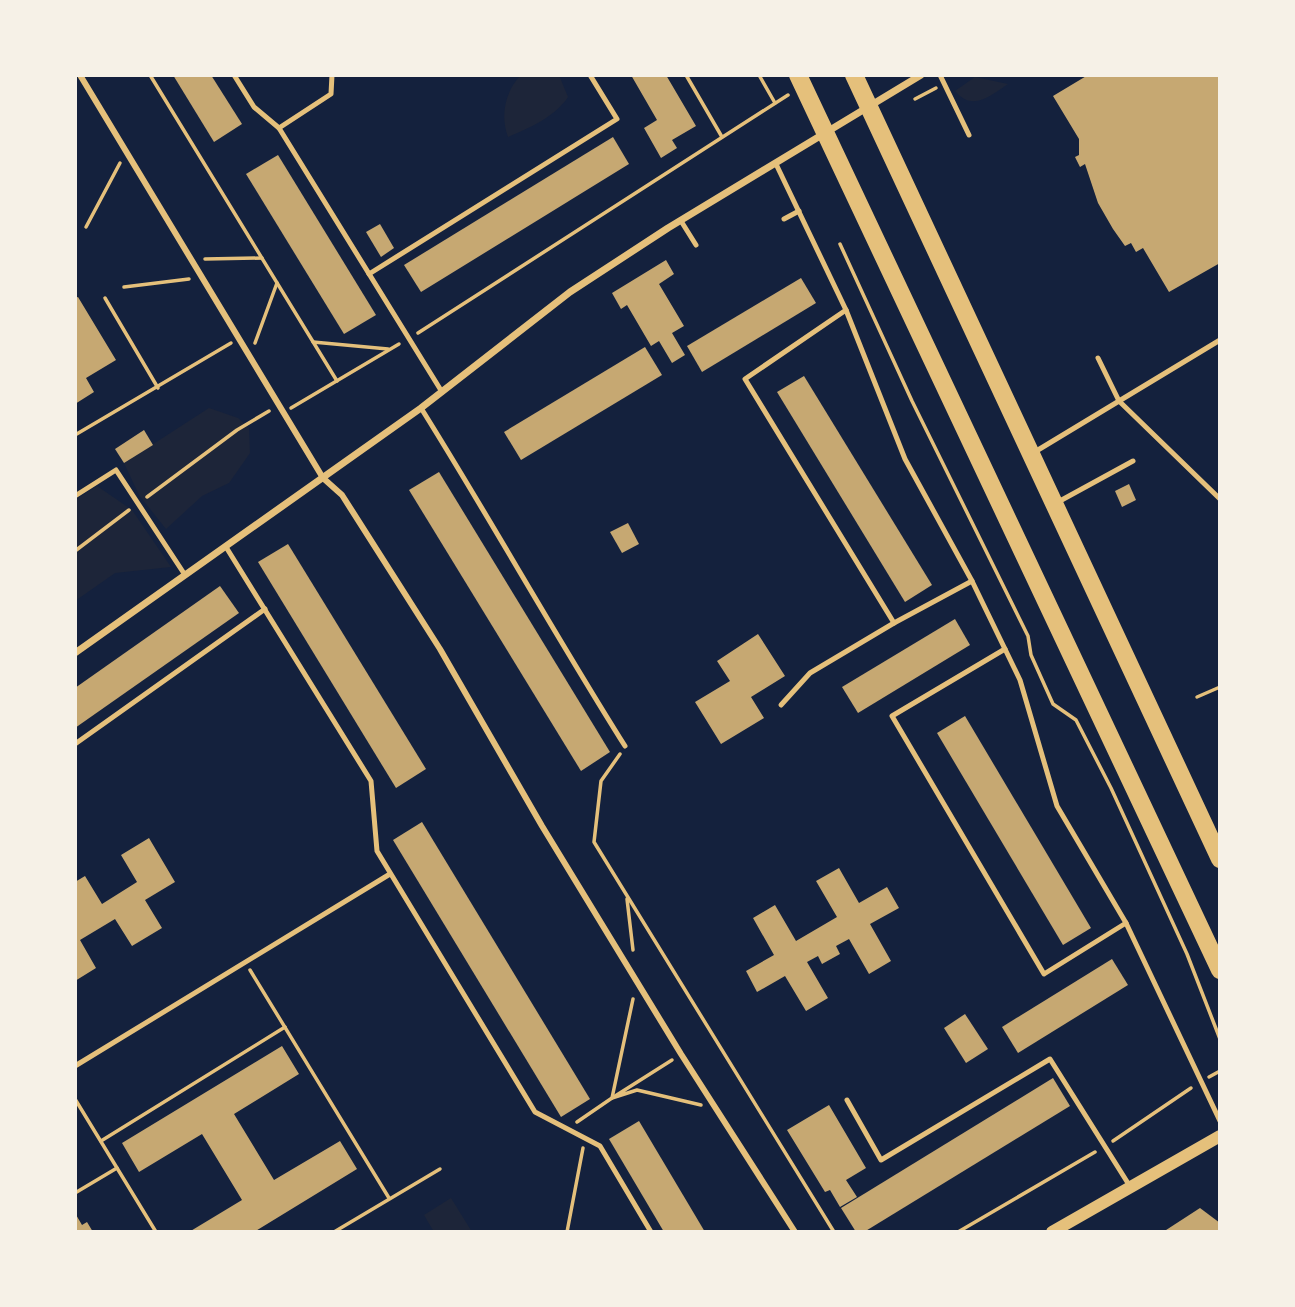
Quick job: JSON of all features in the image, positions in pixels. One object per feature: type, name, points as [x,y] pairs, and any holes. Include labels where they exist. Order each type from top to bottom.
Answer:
[{"type":"main road","points":[[854,75],[1220,859]]},
{"type":"main road","points":[[800,80],[1220,970]]},
{"type":"street","points":[[79,75],[323,478],[342,495],[440,649],[542,826],[681,1054],[794,1232]]},
{"type":"street","points":[[75,653],[421,408],[570,292],[681,220],[921,75]]},
{"type":"street","points":[[1052,1232],[1220,1136]]},
{"type":"lane","points":[[234,75],[254,107],[279,128],[442,392]]},
{"type":"lane","points":[[279,128],[331,94],[332,75]]},
{"type":"lane","points":[[369,274],[617,119],[590,75]]},
{"type":"lane","points":[[940,75],[969,135]]},
{"type":"lane","points":[[776,164],[846,310],[905,459],[972,581],[1020,680],[1057,806],[1126,923],[1199,1083],[1220,1121]]},
{"type":"lane","points":[[784,219],[799,211]]},
{"type":"lane","points":[[681,220],[696,245]]},
{"type":"lane","points":[[846,310],[745,379],[894,623]]},
{"type":"lane","points":[[1031,454],[1220,340]]},
{"type":"lane","points":[[1098,358],[1119,401],[1220,499]]},
{"type":"lane","points":[[421,408],[550,627],[625,746]]},
{"type":"lane","points":[[1055,504],[1133,461]]},
{"type":"lane","points":[[75,496],[116,470],[185,576]]},
{"type":"lane","points":[[226,547],[372,780],[377,851],[535,1112],[600,1146],[651,1232]]},
{"type":"lane","points":[[781,705],[810,673],[972,581]]},
{"type":"lane","points":[[75,744],[265,609]]},
{"type":"lane","points":[[1005,649],[892,716],[1044,974],[1126,923]]},
{"type":"lane","points":[[75,1066],[390,874]]},
{"type":"lane","points":[[847,1100],[881,1160],[1050,1059],[1131,1188]]},
{"type":"path","points":[[150,75],[337,381]]},
{"type":"path","points":[[685,75],[722,137]]},
{"type":"path","points":[[759,75],[775,103]]},
{"type":"path","points":[[284,412],[409,338],[775,103],[800,80]]},
{"type":"path","points":[[86,227],[126,152]]},
{"type":"path","points":[[840,244],[912,401],[1028,636],[1031,655],[1053,704],[1076,720],[1111,788],[1187,954],[1220,1039]]},
{"type":"path","points":[[190,259],[262,258]]},
{"type":"path","points":[[124,287],[202,277]]},
{"type":"path","points":[[250,357],[277,283]]},
{"type":"path","points":[[105,298],[158,388]]},
{"type":"path","points":[[75,435],[238,338]]},
{"type":"path","points":[[313,342],[389,349]]},
{"type":"path","points":[[75,551],[237,430],[279,405]]},
{"type":"path","points":[[1198,697],[1220,687]]},
{"type":"path","points":[[625,746],[600,781],[594,842],[834,1232]]},
{"type":"path","points":[[612,1098],[637,981],[627,897]]},
{"type":"path","points":[[245,962],[389,1198]]},
{"type":"path","points":[[101,1141],[285,1027]]},
{"type":"path","points":[[566,1129],[681,1054]]},
{"type":"path","points":[[958,1232],[1105,1146],[1220,1071]]},
{"type":"path","points":[[612,1098],[637,1090],[717,1109]]},
{"type":"path","points":[[75,1100],[156,1232]]},
{"type":"path","points":[[567,1232],[585,1139]]},
{"type":"path","points":[[75,1194],[117,1168]]},
{"type":"path","points":[[334,1232],[440,1169]]},
{"type":"shaded area","points":[[521,75],[559,75],[568,97],[549,116],[508,137],[504,121],[505,104],[511,88]]},
{"type":"shaded area","points":[[975,77],[1008,84],[988,97],[975,101],[962,97],[955,91]]},
{"type":"shaded area","points":[[209,408],[238,418],[249,428],[250,453],[229,483],[202,496],[166,529],[139,495],[124,463]]},
{"type":"shaded area","points":[[97,486],[132,510],[171,567],[115,573],[75,601],[75,500]]},
{"type":"shaded area","points":[[451,1198],[472,1232],[434,1232],[424,1215]]},
{"type":"building","points":[[173,75],[211,75],[242,124],[214,142]]},
{"type":"building","points":[[631,75],[666,75],[696,126],[672,140],[677,148],[661,158],[644,128],[657,120]]},
{"type":"building","points":[[1088,75],[1220,75],[1220,263],[1169,292],[1143,248],[1136,252],[1131,243],[1125,246],[1113,229],[1098,203],[1085,164],[1080,167],[1075,157],[1079,155],[1079,139],[1053,96]]},
{"type":"building","points":[[613,137],[629,164],[421,292],[404,265]]},
{"type":"building","points":[[278,155],[376,315],[344,334],[246,174]]},
{"type":"building","points":[[380,224],[394,248],[381,257],[366,232]]},
{"type":"building","points":[[666,260],[674,274],[659,284],[684,326],[672,333],[685,355],[672,363],[659,341],[651,346],[627,305],[621,309],[612,293]]},
{"type":"building","points":[[801,278],[816,303],[702,372],[687,346]]},
{"type":"building","points":[[78,297],[116,360],[86,378],[94,392],[75,404],[75,298]]},
{"type":"building","points":[[645,347],[662,375],[521,460],[504,432]]},
{"type":"building","points":[[804,376],[932,585],[905,602],[777,392]]},
{"type":"building","points":[[144,430],[153,445],[124,463],[115,449]]},
{"type":"building","points":[[439,472],[610,752],[581,771],[409,490]]},
{"type":"building","points":[[1129,484],[1136,500],[1122,507],[1115,491]]},
{"type":"building","points":[[628,523],[639,544],[622,553],[610,532]]},
{"type":"building","points":[[288,544],[426,769],[396,788],[258,562]]},
{"type":"building","points":[[220,586],[239,613],[75,728],[75,688]]},
{"type":"building","points":[[955,619],[970,645],[858,713],[842,687]]},
{"type":"building","points":[[758,634],[785,676],[751,697],[764,718],[721,744],[695,702],[730,681],[717,661]]},
{"type":"building","points":[[965,716],[1091,928],[1063,945],[937,733]]},
{"type":"building","points":[[422,822],[590,1099],[561,1117],[393,840]]},
{"type":"building","points":[[149,838],[175,882],[145,900],[162,928],[132,946],[115,919],[80,940],[96,968],[75,981],[75,882],[85,876],[102,904],[137,882],[121,855]]},
{"type":"building","points":[[839,868],[859,903],[887,887],[899,908],[870,924],[891,961],[869,974],[849,939],[836,946],[840,954],[822,964],[818,956],[807,962],[828,998],[806,1011],[785,976],[757,992],[746,971],[774,955],[753,918],[775,905],[796,941],[837,917],[816,881]]},
{"type":"building","points":[[1112,959],[1128,985],[1018,1053],[1002,1027]]},
{"type":"building","points":[[965,1014],[988,1049],[966,1063],[944,1028]]},
{"type":"building","points":[[282,1046],[299,1074],[234,1114],[274,1180],[340,1141],[357,1169],[254,1232],[189,1232],[242,1200],[202,1134],[139,1172],[122,1143]]},
{"type":"building","points":[[1053,1078],[1070,1106],[864,1232],[856,1232],[841,1208]]},
{"type":"building","points":[[829,1105],[866,1168],[846,1180],[857,1197],[840,1207],[830,1190],[825,1192],[787,1130]]},
{"type":"building","points":[[639,1121],[705,1232],[664,1232],[609,1139]]},
{"type":"building","points":[[1200,1208],[1220,1223],[1220,1232],[1163,1232]]},
{"type":"building","points":[[75,1213],[82,1225],[87,1222],[93,1232],[75,1232]]}]
